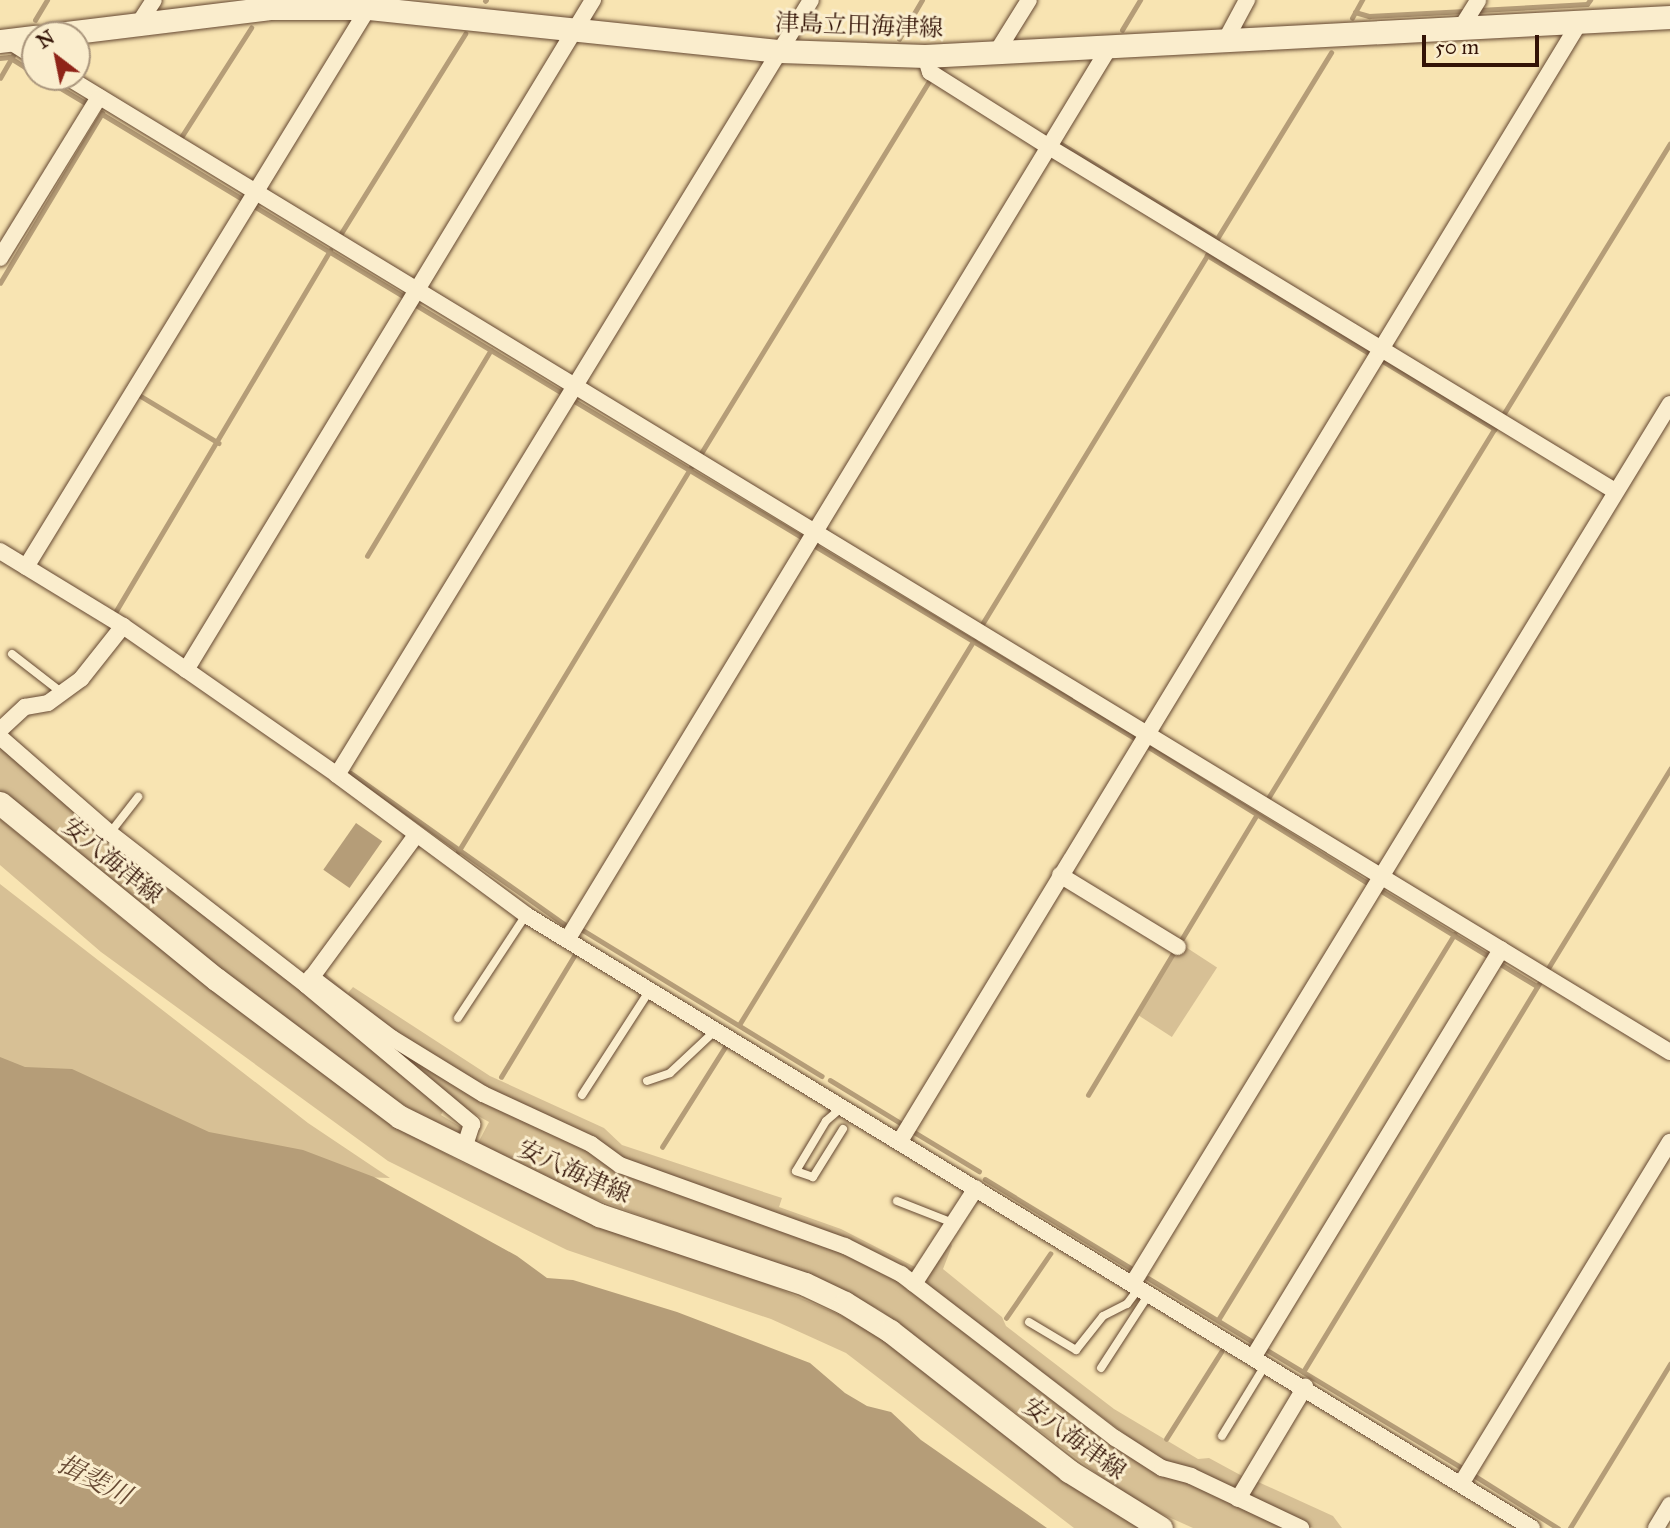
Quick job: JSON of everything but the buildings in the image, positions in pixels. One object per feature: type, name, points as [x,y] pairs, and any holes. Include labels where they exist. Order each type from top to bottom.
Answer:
[{"type":"main road","name":"津島立田海津線","points":[[91,29],[269,8],[371,4],[780,51],[925,56],[1577,25],[1670,17]]},
{"type":"main road","name":"安八海津線","points":[[0,803],[339,1074],[400,1117],[463,1151],[599,1215],[779,1275],[845,1303],[890,1331],[1069,1471],[1161,1528]]},
{"type":"street","points":[[139,23],[154,0]]},
{"type":"street","points":[[186,670],[593,0]]},
{"type":"street","points":[[337,775],[811,0]]},
{"type":"street","points":[[996,53],[1029,0]]},
{"type":"street","points":[[1225,41],[1247,0]]},
{"type":"street","points":[[1459,31],[1478,0]]},
{"type":"street","points":[[26,567],[371,4]]},
{"type":"street","points":[[900,1140],[1577,25]]},
{"type":"street","points":[[4,41],[21,50]]},
{"type":"street","points":[[567,940],[1109,48]]},
{"type":"street","points":[[925,56],[930,72],[1615,491]]},
{"type":"street","points":[[89,91],[254,194],[1670,1052]]},
{"type":"street","points":[[0,258],[99,97]]},
{"type":"street","points":[[1141,1288],[1383,878],[1670,404]]},
{"type":"street","points":[[0,551],[123,626],[337,775],[526,915],[843,1105],[1532,1528]]},
{"type":"street","points":[[0,730],[25,707],[48,703],[81,679],[123,626]]},
{"type":"street","points":[[0,737],[110,833],[308,981],[392,1038],[483,1094],[591,1144],[620,1165],[845,1246],[914,1284],[1115,1438],[1162,1468],[1191,1476],[1301,1528]]},
{"type":"street","points":[[308,981],[416,835]]},
{"type":"street","points":[[1060,875],[1178,947]]},
{"type":"street","points":[[1260,1360],[1500,949]]},
{"type":"street","points":[[308,981],[472,1124],[463,1151]]},
{"type":"street","points":[[1461,1485],[1670,1142]]},
{"type":"street","points":[[914,1284],[976,1188]]},
{"type":"street","points":[[1238,1499],[1305,1387]]},
{"type":"street","points":[[1656,1528],[1670,1505]]},
{"type":"lane","points":[[12,654],[61,692]]},
{"type":"lane","points":[[110,833],[138,797]]},
{"type":"lane","points":[[458,1018],[526,915]]},
{"type":"lane","points":[[582,1095],[650,989]]},
{"type":"lane","points":[[647,1081],[670,1073],[717,1030]]},
{"type":"lane","points":[[843,1105],[827,1121],[796,1171],[813,1177],[843,1129]]},
{"type":"lane","points":[[897,1202],[953,1223]]},
{"type":"lane","points":[[1029,1322],[1076,1350],[1103,1315],[1127,1304],[1141,1288]]},
{"type":"lane","points":[[1101,1368],[1141,1288]]},
{"type":"lane","points":[[1222,1436],[1260,1360]]},
{"type":"shaded area","points":[[0,743],[445,1107],[441,1115],[464,1129],[460,1139],[376,1088],[143,911],[0,791]]},
{"type":"shaded area","points":[[0,819],[132,927],[399,1128],[461,1162],[598,1224],[749,1276],[861,1324],[899,1347],[1063,1479],[1142,1528],[1074,1528],[846,1353],[771,1319],[567,1250],[388,1161],[101,952],[0,865]]},
{"type":"shaded area","points":[[0,884],[308,1123],[390,1178],[327,1176],[0,1140]]},
{"type":"shaded area","points":[[1181,944],[1217,967],[1172,1037],[1136,1014]]},
{"type":"shaded area","points":[[324,972],[348,993],[353,987],[490,1076],[604,1128],[622,1145],[782,1198],[779,1207],[841,1229],[919,1269],[912,1275],[648,1171],[486,1091],[396,1035],[327,983]]},
{"type":"shaded area","points":[[358,1020],[481,1097],[892,1274],[1111,1440],[1171,1479],[1200,1485],[1291,1528],[1193,1528],[1133,1501],[880,1310],[830,1285],[568,1189],[478,1143],[489,1122],[448,1099]]},
{"type":"shaded area","points":[[949,1238],[952,1246],[943,1269],[1002,1317],[1006,1326],[1114,1409],[1198,1459],[1209,1458],[1244,1477],[1238,1489],[1158,1459],[929,1287],[925,1276]]},
{"type":"shaded area","points":[[1256,1481],[1333,1516],[1342,1528],[1313,1528],[1252,1499],[1249,1495]]},
{"type":"water","points":[[356,823],[382,841],[350,888],[323,870]]},
{"type":"water","name":"揖斐川","points":[[0,1057],[25,1067],[72,1069],[209,1132],[303,1150],[374,1177],[517,1256],[547,1278],[573,1280],[677,1312],[810,1363],[845,1393],[867,1406],[891,1412],[921,1440],[1047,1528],[0,1528]]},
{"type":"waterway","points":[[35,20],[47,0]]},
{"type":"waterway","points":[[899,39],[922,0]]},
{"type":"waterway","points":[[1122,30],[1140,0]]},
{"type":"waterway","points":[[1352,18],[1362,0]]},
{"type":"waterway","points":[[1479,10],[1587,4],[1590,0]]},
{"type":"waterway","points":[[1355,12],[1369,16],[1465,11]]},
{"type":"waterway","points":[[180,139],[251,28]]},
{"type":"waterway","points":[[340,235],[465,34]]},
{"type":"waterway","points":[[1215,242],[1331,53]]},
{"type":"waterway","points":[[0,78],[14,54]]},
{"type":"waterway","points":[[0,58],[9,57],[21,64]]},
{"type":"waterway","points":[[700,455],[929,81]]},
{"type":"waterway","points":[[66,91],[89,105]]},
{"type":"waterway","points":[[0,283],[102,113]]},
{"type":"waterway","points":[[102,114],[244,200]]},
{"type":"waterway","points":[[1058,142],[1217,239]]},
{"type":"waterway","points":[[1503,415],[1670,144]]},
{"type":"waterway","points":[[254,206],[405,297]]},
{"type":"waterway","points":[[116,611],[330,251]]},
{"type":"waterway","points":[[981,626],[1210,251]]},
{"type":"waterway","points":[[1207,255],[1369,353]]},
{"type":"waterway","points":[[416,305],[564,394]]},
{"type":"waterway","points":[[367,556],[491,350]]},
{"type":"waterway","points":[[1381,360],[1495,429]]},
{"type":"waterway","points":[[139,395],[219,443]]},
{"type":"waterway","points":[[576,402],[805,539]]},
{"type":"waterway","points":[[1267,800],[1497,425]]},
{"type":"waterway","points":[[458,852],[692,466]]},
{"type":"waterway","points":[[815,546],[1134,738]]},
{"type":"waterway","points":[[739,1025],[973,641]]},
{"type":"waterway","points":[[1147,746],[1370,884]]},
{"type":"waterway","points":[[1547,970],[1670,769]]},
{"type":"waterway","points":[[351,773],[564,924]]},
{"type":"waterway","points":[[1180,942],[1256,816]]},
{"type":"waterway","points":[[1383,892],[1490,957]]},
{"type":"waterway","points":[[581,929],[822,1076]]},
{"type":"waterway","points":[[1218,1320],[1454,935]]},
{"type":"waterway","points":[[1088,1095],[1174,952]]},
{"type":"waterway","points":[[501,1077],[574,956]]},
{"type":"waterway","points":[[1502,965],[1537,986]]},
{"type":"waterway","points":[[1303,1372],[1540,982]]},
{"type":"waterway","points":[[662,1147],[725,1047]]},
{"type":"waterway","points":[[830,1080],[902,1124]]},
{"type":"waterway","points":[[914,1132],[979,1171]]},
{"type":"waterway","points":[[985,1179],[1136,1271]]},
{"type":"waterway","points":[[1006,1318],[1050,1254]]},
{"type":"waterway","points":[[1148,1278],[1255,1343]]},
{"type":"waterway","points":[[1267,1350],[1464,1469]]},
{"type":"waterway","points":[[1166,1439],[1221,1352]]},
{"type":"waterway","points":[[1570,1528],[1670,1364]]},
{"type":"waterway","points":[[1475,1476],[1558,1528]]}]
